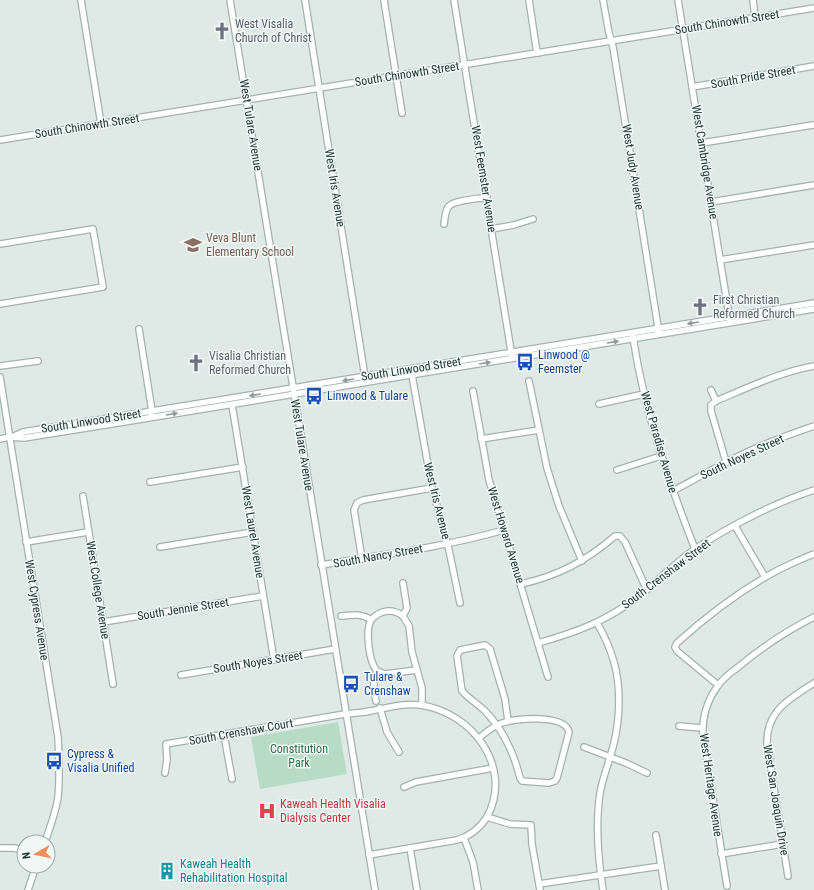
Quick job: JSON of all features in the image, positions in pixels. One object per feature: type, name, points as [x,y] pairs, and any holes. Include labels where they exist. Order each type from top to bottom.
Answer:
[{"type":"street","points":[[81,0],[101,124]]},
{"type":"street","name":"West Tulare Avenue","points":[[230,0],[345,714],[375,890]]},
{"type":"street","name":"West Iris Avenue","points":[[305,0],[365,377]]},
{"type":"street","points":[[384,0],[402,113]]},
{"type":"street","name":"West Feemster Avenue","points":[[454,0],[512,356]]},
{"type":"street","points":[[529,0],[537,53]]},
{"type":"street","name":"West Judy Avenue","points":[[603,0],[613,48],[659,332]]},
{"type":"street","name":"West Cambridge Avenue","points":[[678,0],[729,320]]},
{"type":"street","points":[[752,0],[755,17]]},
{"type":"street","name":"South Chinowth Street","points":[[0,140],[814,8]]},
{"type":"street","name":"South Pride Street","points":[[692,87],[814,66]]},
{"type":"street","points":[[702,143],[813,125]]},
{"type":"street","points":[[711,202],[814,184]]},
{"type":"street","points":[[444,224],[449,206],[457,202],[486,197]]},
{"type":"street","points":[[491,229],[514,225],[533,219]]},
{"type":"street","points":[[0,244],[93,229],[103,287],[0,304]]},
{"type":"street","points":[[720,260],[814,244]]},
{"type":"street","name":"South Linwood Street","points":[[9,437],[24,438],[232,405],[365,377],[512,356],[659,332],[814,303]]},
{"type":"street","name":"South Linwood Street","points":[[729,320],[814,309]]},
{"type":"street","points":[[124,422],[132,418],[150,415],[152,411],[139,329]]},
{"type":"street","name":"West Paradise Avenue","points":[[633,336],[644,394],[661,456],[695,549]]},
{"type":"street","name":"South Linwood Street","points":[[0,439],[23,432],[152,411],[223,400],[372,382],[512,356]]},
{"type":"street","points":[[0,366],[38,361]]},
{"type":"street","points":[[726,462],[711,411],[711,405],[716,401],[748,387],[781,375],[814,366]]},
{"type":"street","name":"West Iris Avenue","points":[[412,375],[432,488],[447,544],[460,603]]},
{"type":"street","name":"West Cypress Avenue","points":[[0,377],[58,737],[60,767],[58,798],[48,834]]},
{"type":"street","points":[[365,377],[372,382]]},
{"type":"street","points":[[529,381],[547,468],[559,506],[582,561]]},
{"type":"street","points":[[711,390],[716,401]]},
{"type":"street","name":"West Howard Avenue","points":[[473,391],[489,480],[548,678]]},
{"type":"street","points":[[599,404],[644,394]]},
{"type":"street","points":[[223,400],[230,401],[232,405]]},
{"type":"street","name":"West Laurel Avenue","points":[[232,405],[274,660]]},
{"type":"street","name":"South Noyes Street","points":[[673,491],[726,462],[778,439],[814,426]]},
{"type":"street","points":[[481,439],[539,430]]},
{"type":"street","points":[[617,470],[661,456]]},
{"type":"street","points":[[150,482],[243,467]]},
{"type":"street","points":[[362,558],[354,510],[357,502],[432,488]]},
{"type":"street","name":"South Crenshaw Street","points":[[538,643],[568,635],[597,623],[629,604],[695,549],[778,504],[814,490]]},
{"type":"street","name":"West College Avenue","points":[[83,496],[113,684]]},
{"type":"street","points":[[735,526],[765,577]]},
{"type":"street","name":"South Nancy Street","points":[[321,566],[447,544],[504,530]]},
{"type":"street","points":[[26,542],[88,532]]},
{"type":"street","points":[[160,547],[253,532]]},
{"type":"street","points":[[521,584],[544,578],[565,570],[582,561],[615,536],[620,536],[625,542],[647,590]]},
{"type":"street","points":[[814,554],[765,577],[738,594],[706,617],[677,643],[675,647],[676,651],[718,685],[753,654],[776,638],[814,617]]},
{"type":"street","points":[[403,582],[406,608],[403,616]]},
{"type":"street","name":"South Jennie Street","points":[[103,622],[264,596]]},
{"type":"street","points":[[417,670],[385,674],[377,671],[372,663],[368,628],[371,620],[380,612],[398,612],[403,616],[409,626],[411,645],[422,688],[422,705]]},
{"type":"street","points":[[341,616],[362,615],[371,620]]},
{"type":"street","points":[[597,623],[614,662],[619,705],[617,728],[604,777],[599,805],[598,851],[603,890]]},
{"type":"street","points":[[478,738],[497,725],[508,721],[544,719],[564,724],[568,728],[557,778],[555,781],[549,783],[522,781],[512,750],[505,736],[497,725],[485,711],[462,691],[457,656],[460,650],[485,646],[490,649],[506,699],[508,721]]},
{"type":"street","name":"South Noyes Street","points":[[181,675],[335,649]]},
{"type":"street","points":[[376,700],[374,679],[377,671]]},
{"type":"street","name":"West San Joaquin Drive","points":[[788,876],[767,744],[769,725],[773,715],[780,707],[814,683]]},
{"type":"street","name":"West Heritage Avenue","points":[[718,685],[710,700],[702,728],[705,755],[727,886]]},
{"type":"street","points":[[345,714],[370,711],[401,704],[422,705],[439,709],[457,718],[478,738],[488,754],[493,768],[496,784],[491,810],[487,817],[483,823],[464,838],[369,855]]},
{"type":"street","points":[[380,708],[388,732],[399,752]]},
{"type":"street","name":"South Crenshaw Court","points":[[165,773],[167,760],[166,744],[345,714]]},
{"type":"street","points":[[679,726],[702,728]]},
{"type":"street","points":[[224,734],[232,779]]},
{"type":"street","points":[[584,747],[610,756],[647,774]]},
{"type":"street","points":[[404,787],[416,782],[493,768]]},
{"type":"street","points":[[487,817],[510,824],[531,825],[532,844],[539,887],[601,875],[661,866]]},
{"type":"street","points":[[656,835],[665,890]]},
{"type":"street","points":[[464,838],[473,862],[478,890]]},
{"type":"street","points":[[721,854],[783,844]]},
{"type":"street","points":[[0,848],[16,849]]},
{"type":"street","points":[[410,848],[417,890]]},
{"type":"street","points":[[28,890],[33,874]]},
{"type":"green space","name":"Constitution Park","points":[[338,722],[347,774],[260,789],[251,737]]},
{"type":"place","name":"West Visalia Church of Christ","points":[[222,31]]},
{"type":"place","name":"Veva Blunt Elementary School","points":[[193,245]]},
{"type":"place","name":"First Christian Reformed Church","points":[[700,307]]},
{"type":"place","name":"Linwood @ Feemster","points":[[525,362]]},
{"type":"place","name":"Visalia Christian Reformed Church","points":[[196,363]]},
{"type":"place","name":"Linwood & Tulare","points":[[314,396]]},
{"type":"place","name":"Tulare & Crenshaw","points":[[351,684]]},
{"type":"place","name":"Cypress & Visalia Unified","points":[[54,761]]},
{"type":"place","name":"Kaweah Health Visalia Dialysis Center","points":[[267,811]]},
{"type":"place","name":"Kaweah Health Rehabilitation Hospital","points":[[167,871]]}]
